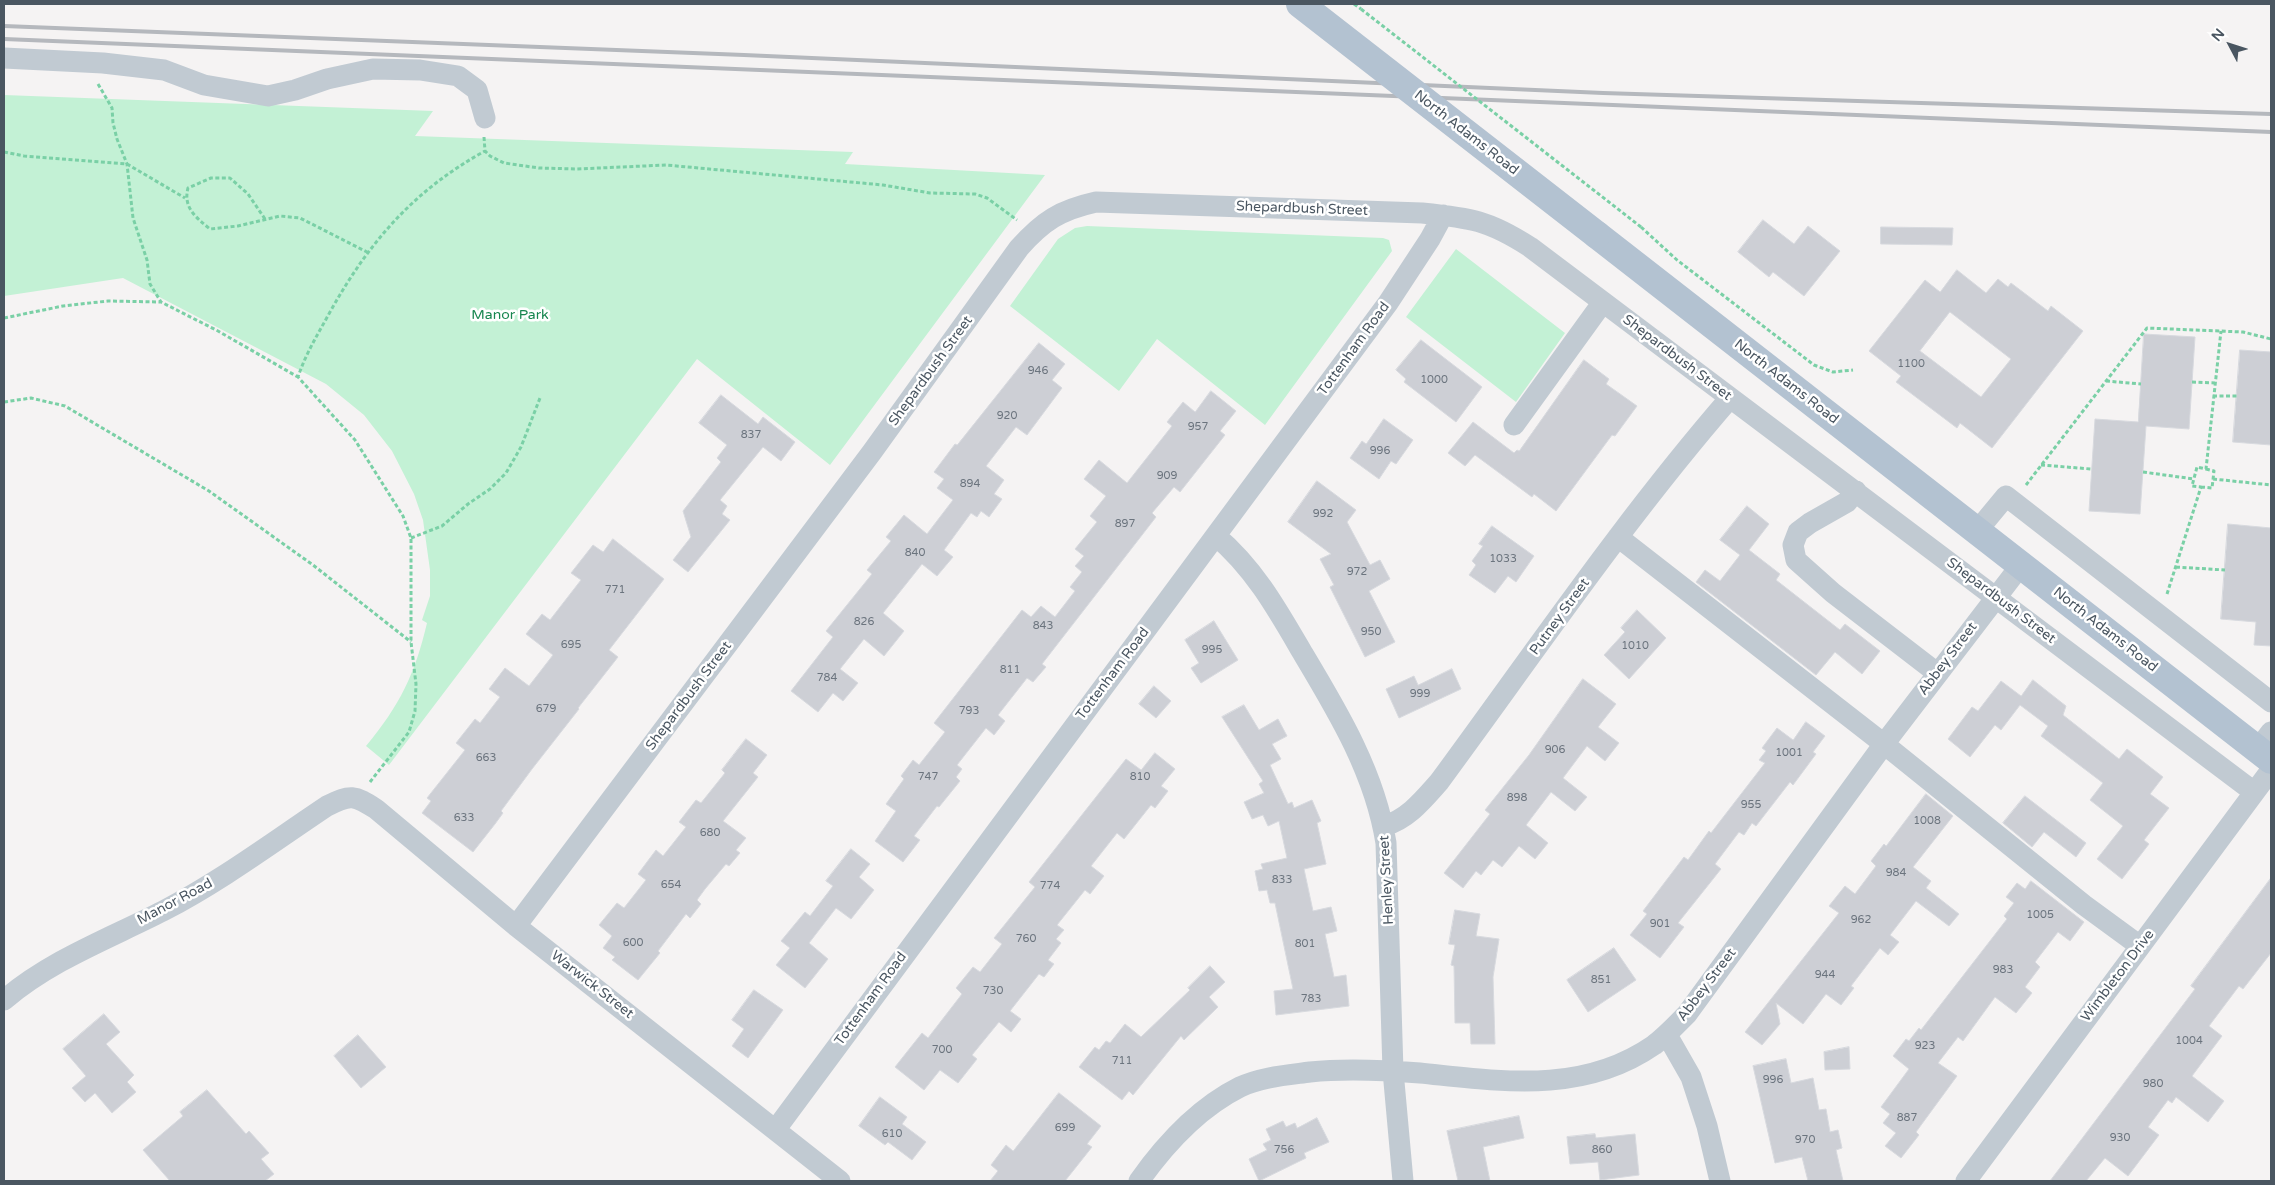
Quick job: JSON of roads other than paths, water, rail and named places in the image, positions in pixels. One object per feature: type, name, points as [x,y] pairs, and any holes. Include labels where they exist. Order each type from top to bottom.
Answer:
[{"type":"main road","name":"North Adams Road","points":[[1300,4],[2021,565],[2268,753]]},
{"type":"street","points":[[4,58],[84,62],[164,70],[204,85],[268,96],[295,90],[327,79],[373,69],[420,70],[458,76],[477,90],[485,118]]},
{"type":"street","name":"Shepardbush Street","points":[[516,926],[872,452],[1008,262],[1034,231],[1047,220],[1073,207],[1096,202],[1443,215],[1481,221],[1511,235],[1856,491],[2254,792]]},
{"type":"street","name":"Tottenham Road","points":[[776,1129],[1388,303],[1430,239],[1443,215]]},
{"type":"street","points":[[1514,425],[1603,302]]},
{"type":"street","name":"Putney Street","points":[[1384,826],[1397,822],[1416,807],[1439,782],[1618,537],[1697,435],[1730,398]]},
{"type":"street","points":[[1856,491],[1847,502],[1798,532],[1793,545],[1796,560],[1833,593],[1937,674]]},
{"type":"street","points":[[1978,531],[2006,496],[2271,702]]},
{"type":"street","name":"Henley Street","points":[[1216,536],[1251,570],[1337,711],[1370,780],[1384,826],[1390,921],[1393,1071],[1403,1181]]},
{"type":"street","points":[[1618,537],[1884,744],[2084,905],[2140,946]]},
{"type":"street","name":"Abbey Street","points":[[1139,1181],[1168,1142],[1190,1122],[1241,1087],[1265,1080],[1302,1073],[1357,1069],[1498,1082],[1578,1078],[1596,1073],[1634,1057],[1667,1035],[1687,1014],[1884,744],[2021,565]]},
{"type":"street","name":"Wimbleton Drive","points":[[1966,1181],[2254,792],[2268,753]]},
{"type":"street","name":"Warwick Street","points":[[350,798],[376,809],[516,926],[840,1181]]},
{"type":"street","name":"Manor Road","points":[[4,1000],[64,958],[163,911],[199,891],[327,806],[350,798]]},
{"type":"street","points":[[1667,1035],[1691,1078],[1707,1126],[1720,1181]]},
{"type":"railway","points":[[4,26],[744,55],[1603,93],[2271,114]]},
{"type":"railway","points":[[4,39],[2271,132]]},
{"type":"park label","name":"Manor Park","points":[[510,315]]}]
